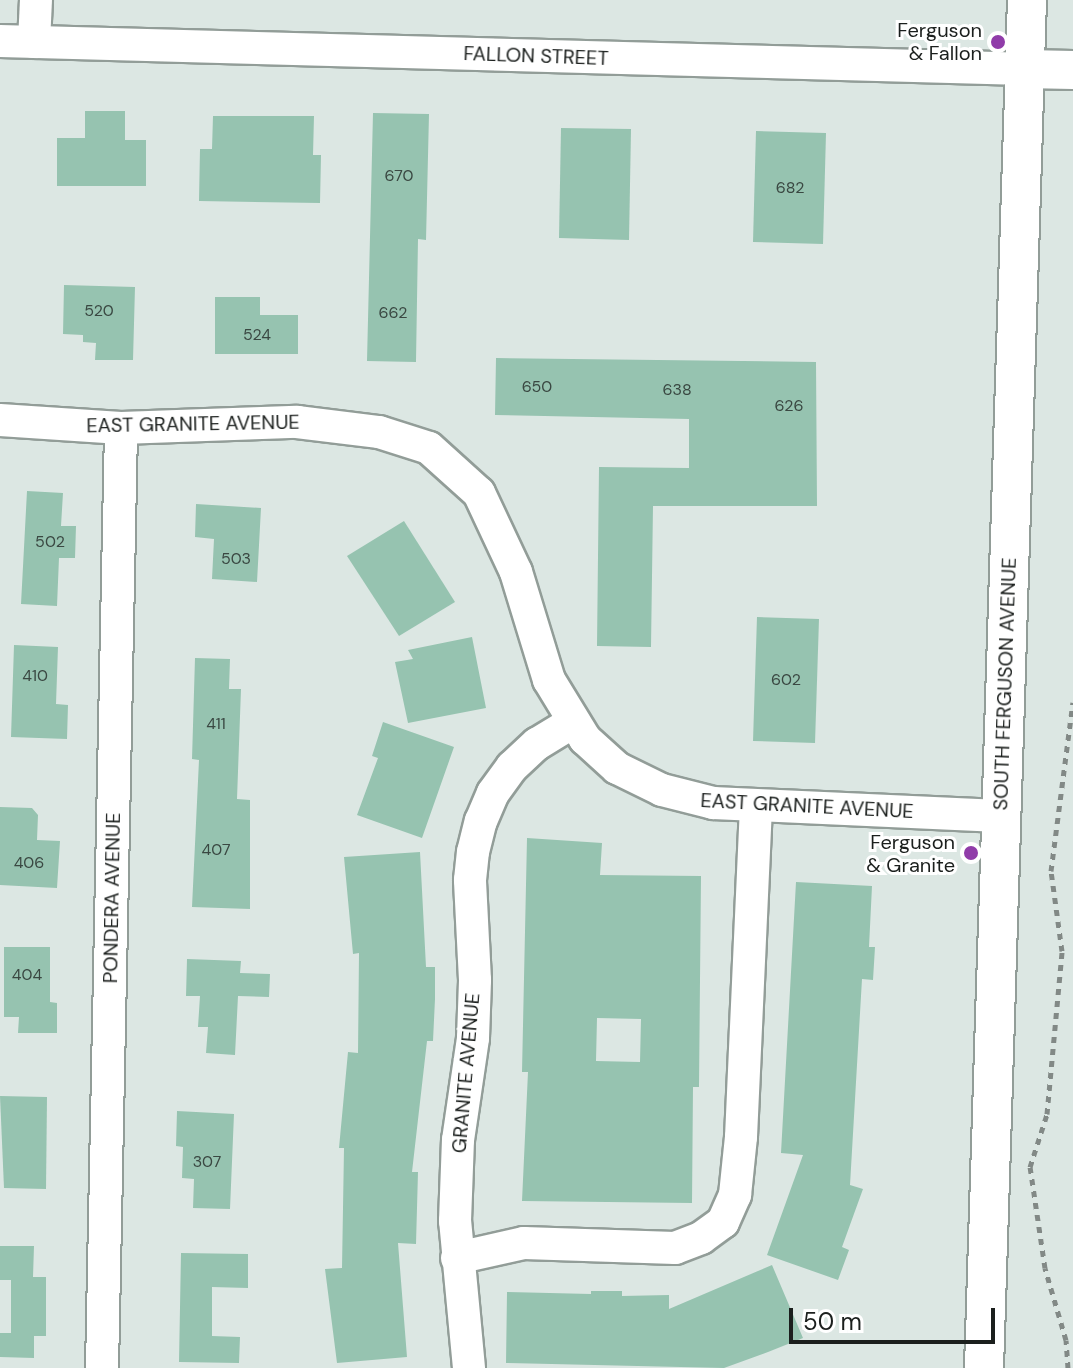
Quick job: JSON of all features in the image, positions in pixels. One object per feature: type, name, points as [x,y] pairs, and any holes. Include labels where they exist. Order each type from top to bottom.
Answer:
[{"type":"street","points":[[34,42],[36,0]]},
{"type":"street","name":"SOUTH FERGUSON AVENUE","points":[[984,1368],[1027,0]]},
{"type":"street","name":"FALLON STREET","points":[[0,41],[1073,70]]},
{"type":"street","name":"EAST GRANITE AVENUE","points":[[0,420],[121,428],[297,422],[379,432],[429,448],[479,493],[503,540],[537,650],[573,722],[591,746],[617,768],[688,799],[756,807],[1000,816]]},
{"type":"street","name":"PONDERA AVENUE","points":[[102,1368],[121,428]]},
{"type":"street","name":"GRANITE AVENUE","points":[[469,1368],[457,1258],[458,1140],[473,1038],[475,980],[470,880],[473,852],[493,793],[512,767],[537,744],[573,722]]},
{"type":"street","points":[[457,1258],[524,1243],[675,1248],[701,1238],[723,1222],[735,1195],[741,1137],[756,807]]},
{"type":"path","points":[[1068,1368],[1066,1340],[1045,1268],[1030,1167],[1047,1114],[1053,1055],[1062,951],[1051,871],[1073,702]]},
{"type":"building","points":[[85,111],[125,111],[125,140],[146,140],[146,186],[57,186],[57,138],[85,138]]},
{"type":"building","points":[[373,113],[429,114],[426,240],[418,239],[416,362],[367,361]]},
{"type":"building","points":[[213,116],[314,116],[313,155],[321,155],[320,203],[199,201],[200,149],[212,149]]},
{"type":"building","points":[[561,128],[631,129],[629,240],[559,238]]},
{"type":"building","points":[[756,131],[826,133],[823,244],[753,242]]},
{"type":"building","points":[[64,285],[135,287],[133,360],[95,360],[96,343],[83,342],[83,335],[63,334]]},
{"type":"building","points":[[215,297],[260,297],[260,315],[298,315],[298,354],[215,354]]},
{"type":"building","points":[[496,358],[816,362],[817,506],[653,506],[651,647],[597,646],[599,467],[689,468],[689,419],[495,415]]},
{"type":"building","points":[[27,491],[63,493],[61,526],[76,526],[75,558],[59,558],[57,606],[21,604]]},
{"type":"building","points":[[196,504],[261,508],[257,582],[212,579],[214,539],[195,537]]},
{"type":"building","points":[[404,521],[455,602],[399,636],[347,556]]},
{"type":"building","points":[[757,617],[819,619],[815,743],[753,741]]},
{"type":"building","points":[[472,637],[486,708],[408,723],[395,662],[413,659],[408,650]]},
{"type":"building","points":[[14,645],[58,647],[56,704],[68,705],[67,739],[11,737]]},
{"type":"building","points":[[195,658],[230,659],[229,689],[241,689],[237,799],[250,800],[250,909],[192,907],[199,760],[192,759]]},
{"type":"building","points":[[383,722],[454,747],[422,838],[357,815],[378,758],[372,756]]},
{"type":"building","points":[[0,807],[32,808],[38,815],[37,840],[60,841],[57,888],[0,885]]},
{"type":"building","points":[[527,838],[602,843],[600,875],[701,876],[699,1087],[693,1087],[692,1203],[522,1201],[528,1072],[522,1072]],"holes":[[[597,1018],[641,1019],[640,1062],[596,1061]]]},
{"type":"building","points":[[420,852],[426,967],[435,967],[435,999],[433,1041],[427,1041],[412,1172],[418,1172],[416,1244],[398,1243],[407,1357],[337,1363],[325,1269],[342,1268],[344,1148],[339,1148],[348,1052],[358,1053],[359,953],[353,954],[344,857]]},
{"type":"building","points":[[796,882],[872,886],[869,947],[875,947],[873,980],[862,979],[850,1185],[863,1189],[842,1247],[849,1250],[838,1280],[767,1255],[803,1155],[781,1153]]},
{"type":"building","points":[[4,947],[50,947],[50,1002],[57,1003],[57,1033],[18,1033],[19,1017],[4,1017]]},
{"type":"building","points":[[187,959],[241,961],[240,973],[270,974],[269,997],[238,996],[235,1055],[206,1053],[208,1027],[198,1027],[200,996],[186,996]]},
{"type":"building","points":[[0,1096],[47,1097],[46,1189],[4,1188]]},
{"type":"building","points":[[177,1111],[234,1114],[230,1209],[193,1208],[194,1179],[182,1178],[183,1147],[176,1146]]},
{"type":"building","points":[[0,1246],[34,1246],[33,1277],[46,1277],[46,1336],[34,1336],[34,1358],[0,1357],[0,1333],[11,1333],[11,1280],[0,1280]]},
{"type":"building","points":[[181,1253],[248,1254],[248,1288],[212,1287],[212,1336],[240,1337],[239,1363],[179,1362]]},
{"type":"building","points":[[772,1265],[803,1338],[768,1352],[724,1368],[506,1363],[507,1292],[591,1294],[591,1291],[622,1291],[622,1296],[669,1295],[669,1309]]},
{"type":"place","name":"Ferguson & Fallon","points":[[998,42]]},
{"type":"place","name":"Ferguson & Granite","points":[[971,853]]}]
